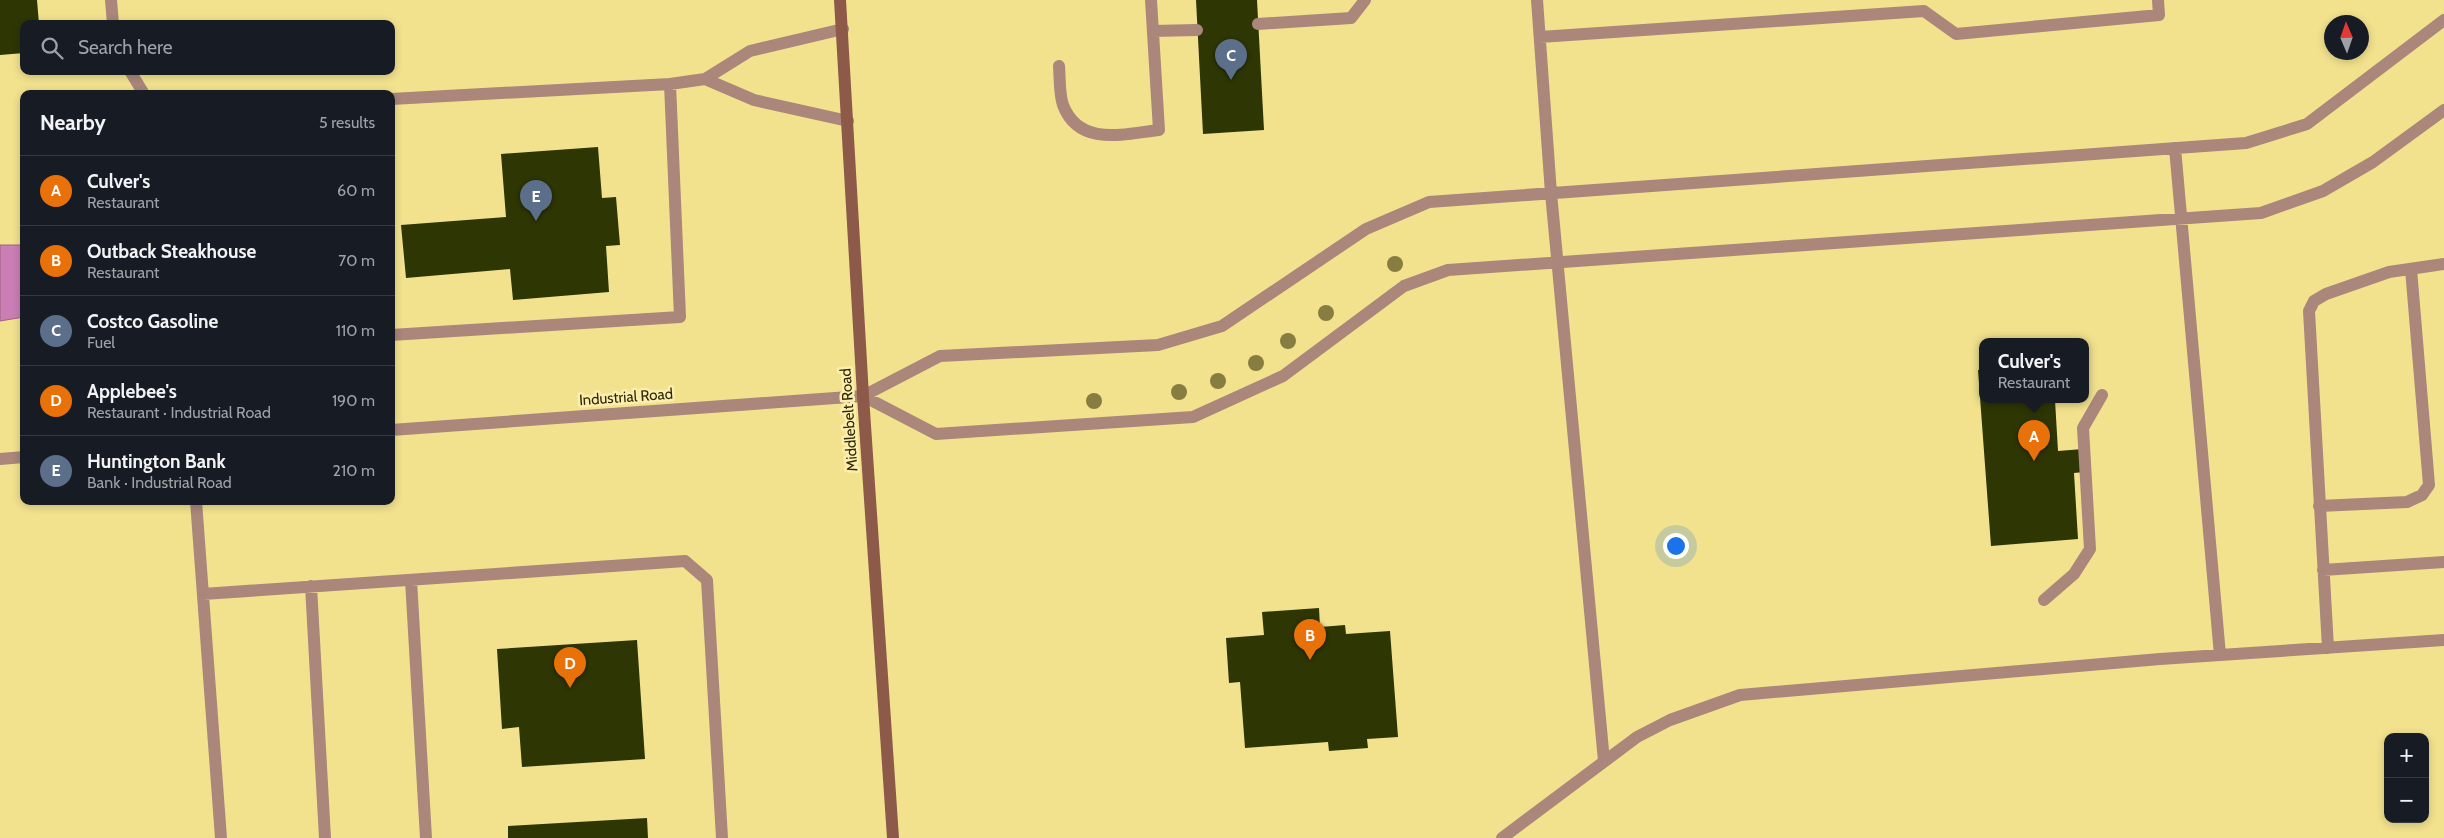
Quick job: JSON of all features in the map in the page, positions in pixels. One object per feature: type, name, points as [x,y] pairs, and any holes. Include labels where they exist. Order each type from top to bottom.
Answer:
[{"type":"main road","name":"Middlebelt Road","points":[[840,0],[863,396],[893,838]]},
{"type":"street","points":[[111,0],[113,20]]},
{"type":"street","points":[[1059,66],[1063,104],[1074,124],[1096,135],[1159,130],[1150,0]]},
{"type":"street","points":[[1258,24],[1351,18],[1365,0]]},
{"type":"street","points":[[1537,0],[1551,193],[1604,761]]},
{"type":"street","points":[[1540,37],[1924,11],[1956,34],[2160,15],[2158,0]]},
{"type":"street","points":[[863,396],[940,356],[1158,345],[1222,326],[1366,229],[1429,202],[2246,143],[2307,124],[2444,20]]},
{"type":"street","points":[[395,99],[670,84],[706,79],[750,51],[843,29]]},
{"type":"street","points":[[1153,31],[1197,30]]},
{"type":"street","points":[[132,75],[142,90]]},
{"type":"street","points":[[706,79],[754,100],[848,121]]},
{"type":"street","points":[[395,335],[680,317],[670,84]]},
{"type":"street","points":[[863,396],[936,434],[1193,417],[1283,376],[1404,286],[1448,270],[2261,213],[2324,191],[2373,162],[2444,110]]},
{"type":"street","points":[[2175,148],[2220,655]]},
{"type":"street","points":[[2328,648],[2309,311],[2314,301],[2326,294],[2389,272],[2444,264]]},
{"type":"street","points":[[2319,506],[2407,502],[2422,495],[2429,485],[2411,269]]},
{"type":"street","name":"Industrial Road","points":[[395,430],[863,396]]},
{"type":"street","points":[[2044,600],[2074,574],[2090,549],[2083,428],[2102,396]]},
{"type":"street","points":[[0,459],[20,457]]},
{"type":"street","points":[[196,505],[221,838]]},
{"type":"street","points":[[203,594],[685,561],[707,580],[722,838]]},
{"type":"street","points":[[2323,570],[2444,562]]},
{"type":"street","points":[[411,580],[426,838]]},
{"type":"street","points":[[311,586],[325,838]]},
{"type":"street","points":[[1502,838],[1637,737],[1670,720],[1740,695],[2220,655],[2444,640]]},
{"type":"shaded area","points":[[0,245],[20,245],[20,318],[0,321]]},
{"type":"building","points":[[0,0],[37,0],[39,20],[20,20],[20,53],[0,55]]},
{"type":"building","points":[[1196,0],[1257,0],[1264,130],[1203,134]]},
{"type":"building","points":[[598,147],[602,198],[616,197],[620,245],[606,246],[609,292],[513,300],[510,269],[406,278],[401,225],[506,217],[501,154]]},
{"type":"building","points":[[1980,403],[2055,403],[2058,451],[2083,449],[2084,472],[2074,473],[2078,539],[1991,546]]},
{"type":"building","points":[[1319,608],[1320,627],[1345,625],[1346,634],[1390,631],[1398,737],[1367,739],[1368,748],[1329,751],[1328,742],[1245,748],[1240,682],[1229,683],[1226,638],[1264,635],[1262,612]]},
{"type":"building","points":[[637,640],[645,759],[522,767],[519,727],[502,729],[497,649]]},
{"type":"building","points":[[647,818],[648,838],[508,838],[508,826]]},
{"type":"place","name":"Costco Gasoline","points":[[1231,80]]},
{"type":"place","name":"Huntington Bank","points":[[536,221]]},
{"type":"place","name":"Culver's","points":[[2034,461]]},
{"type":"place","name":"Outback Steakhouse","points":[[1310,660]]},
{"type":"place","name":"Applebee's","points":[[570,688]]}]
